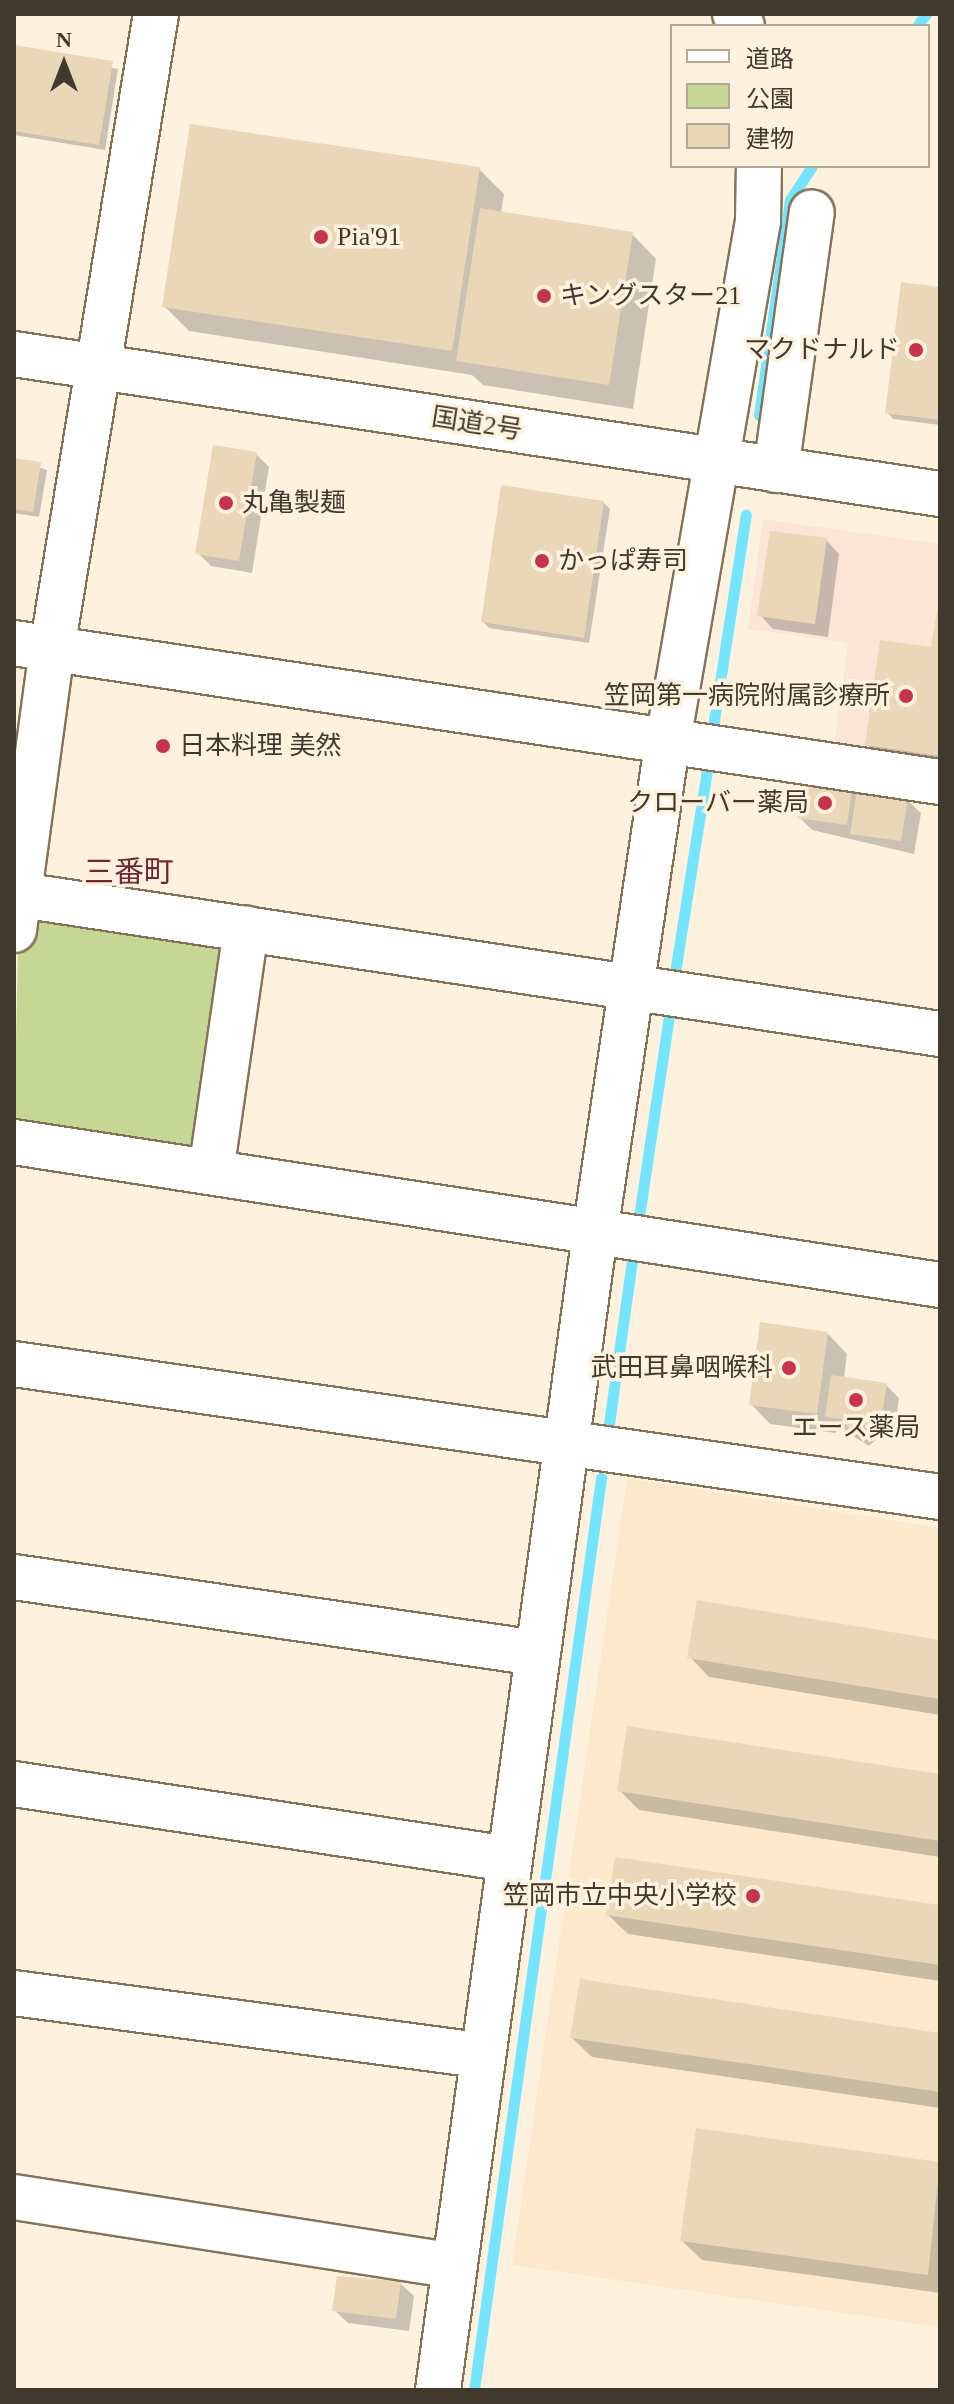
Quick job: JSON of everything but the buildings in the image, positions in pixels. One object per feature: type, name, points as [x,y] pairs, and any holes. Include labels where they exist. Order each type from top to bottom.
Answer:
[{"type":"main road","points":[[156,14],[101,368],[33,646],[16,906],[246,928],[940,1034]]},
{"type":"main road","points":[[438,2390],[565,1441],[623,1237],[696,746],[716,460],[758,221],[759,168]]},
{"type":"main road","points":[[776,470],[812,212]]},
{"type":"main road","name":"国道2号","points":[[14,354],[940,494]]},
{"type":"main road","points":[[33,646],[940,782]]},
{"type":"main road","points":[[211,1172],[246,928]]},
{"type":"main road","points":[[14,1142],[940,1285]]},
{"type":"main road","points":[[14,1364],[940,1497]]},
{"type":"main road","points":[[14,1577],[537,1653]]},
{"type":"main road","points":[[14,1784],[509,1859]]},
{"type":"main road","points":[[14,1993],[481,2055]]},
{"type":"main road","points":[[14,2197],[453,2266]]},
{"type":"shaded area","points":[[763,519],[940,544],[940,760],[834,746],[848,643],[748,629]]},
{"type":"shaded area","name":"笠岡市立中央小学校","points":[[627,1478],[940,1528],[940,2327],[512,2265]]},
{"type":"green space","points":[[19,895],[246,928],[211,1172],[14,1142]]},
{"type":"waterway","points":[[918,24],[926,14]]},
{"type":"waterway","points":[[759,415],[790,200],[811,168]]},
{"type":"waterway","points":[[711,740],[746,515]]},
{"type":"waterway","points":[[673,985],[709,757]]},
{"type":"waterway","points":[[637,1230],[671,1002]]},
{"type":"waterway","points":[[609,1424],[634,1247]]},
{"type":"waterway","points":[[474,2390],[601,1478]]},
{"type":"place","name":"Pia'91","points":[[321,237]]},
{"type":"place","name":"キングスター21","points":[[544,296]]},
{"type":"place","name":"マクドナルド","points":[[916,350]]},
{"type":"place","name":"丸亀製麺","points":[[226,503]]},
{"type":"place","name":"かっぱ寿司","points":[[542,561]]},
{"type":"place","name":"笠岡第一病院附属診療所","points":[[906,696]]},
{"type":"place","name":"日本料理 美然","points":[[163,746]]},
{"type":"place","name":"クローバー薬局","points":[[825,803]]},
{"type":"place","name":"武田耳鼻咽喉科","points":[[789,1368]]},
{"type":"place","name":"エース薬局","points":[[856,1400]]},
{"type":"place","name":"笠岡市立中央小学校","points":[[753,1896]]},
{"type":"district","name":"三番町","points":[[129,872]]}]
